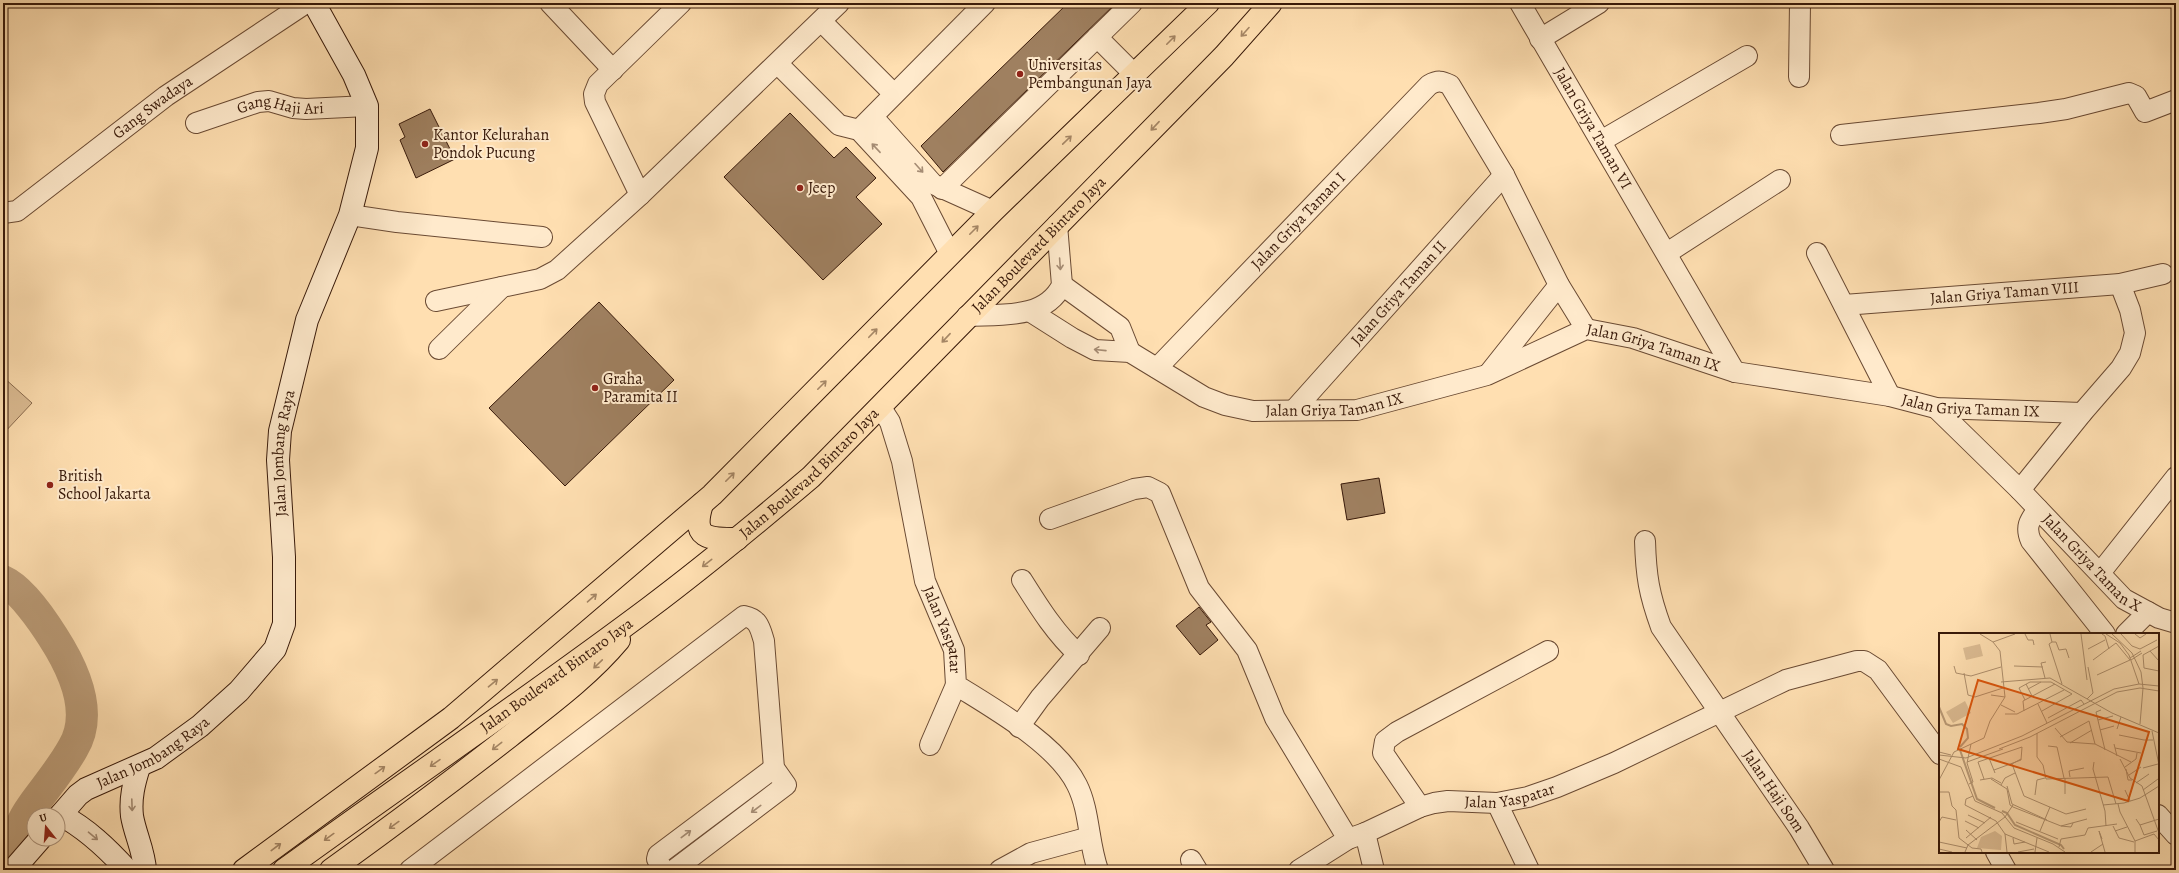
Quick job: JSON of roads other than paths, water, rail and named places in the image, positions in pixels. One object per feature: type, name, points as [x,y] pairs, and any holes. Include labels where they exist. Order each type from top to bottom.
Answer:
[{"type":"main road","name":"Jalan Jombang Raya","points":[[66,809],[86,789],[139,767],[156,758],[200,726],[239,691],[275,649],[284,624],[284,557],[278,460],[280,431],[307,320],[350,215],[367,148],[367,106],[354,74],[314,3]]},
{"type":"main road","name":"Jalan Boulevard Bintaro Jaya","points":[[244,870],[451,718],[702,504],[993,211],[1208,3]]},
{"type":"main road","name":"Jalan Boulevard Bintaro Jaya","points":[[284,870],[642,613],[737,539],[811,477],[880,408],[967,316],[1224,56],[1271,3]]},
{"type":"main road","points":[[702,504],[697,520],[700,531],[708,537],[737,539]]},
{"type":"main road","points":[[331,870],[421,806],[581,679],[600,663],[642,613]]},
{"type":"main road","points":[[139,767],[134,782],[132,817],[144,857],[145,870]]},
{"type":"main road","points":[[66,819],[81,826],[108,850],[127,870]]},
{"type":"main road","points":[[13,870],[33,847]]},
{"type":"street","name":"Gang Swadaya","points":[[3,213],[17,211],[166,96],[306,3]]},
{"type":"street","points":[[550,3],[613,70]]},
{"type":"street","points":[[640,195],[595,102],[594,94],[598,84],[681,3]]},
{"type":"street","points":[[436,301],[540,279],[557,270],[640,195],[778,64],[839,3]]},
{"type":"street","points":[[778,64],[839,125],[866,124],[985,3]]},
{"type":"street","points":[[932,190],[1132,3]]},
{"type":"street","name":"Jalan Griya Taman VI","points":[[1520,3],[1735,372]]},
{"type":"street","points":[[1540,38],[1600,3]]},
{"type":"street","points":[[1799,77],[1800,3]]},
{"type":"street","points":[[821,21],[894,94]]},
{"type":"street","points":[[1101,33],[1139,71]]},
{"type":"street","points":[[1601,141],[1747,56]]},
{"type":"street","name":"Jalan Griya Taman I","points":[[1157,368],[1429,85],[1435,82],[1442,82],[1450,85],[1504,175]]},
{"type":"street","points":[[1841,135],[2039,113],[2073,107],[2129,93],[2136,96],[2145,112],[2176,100]]},
{"type":"street","name":"Gang Haji Ari","points":[[196,123],[258,102],[269,101],[293,108],[367,106]]},
{"type":"street","points":[[866,124],[932,190],[993,211]]},
{"type":"street","points":[[1504,175],[1559,284],[1586,329]]},
{"type":"street","name":"Jalan Griya Taman II","points":[[1294,410],[1504,175]]},
{"type":"street","points":[[1667,253],[1780,180]]},
{"type":"street","points":[[932,190],[950,254]]},
{"type":"street","points":[[350,215],[396,222],[542,237]]},
{"type":"street","points":[[967,316],[1031,312],[1043,306],[1062,285],[1058,225]]},
{"type":"street","points":[[1818,253],[1890,396]]},
{"type":"street","name":"Jalan Griya Taman VIII","points":[[1844,305],[2120,284],[2163,274]]},
{"type":"street","points":[[1487,376],[1559,284]]},
{"type":"street","points":[[2020,490],[2082,413],[2121,368],[2130,353],[2135,333],[2130,310],[2120,284]]},
{"type":"street","points":[[1062,285],[1120,326],[1130,352]]},
{"type":"street","points":[[439,349],[502,287]]},
{"type":"street","name":"Jalan Griya Taman IX","points":[[1031,312],[1072,338],[1095,350],[1130,352],[1204,397],[1224,405],[1253,411],[1357,410],[1487,376],[1586,329],[1633,338],[1735,372],[1890,396],[1936,408],[2082,413]]},
{"type":"street","name":"Jalan Yaspatar","points":[[880,408],[890,422],[902,461],[925,581],[954,650],[956,685],[1019,727],[1058,757],[1073,778],[1087,810],[1092,851],[1098,870]]},
{"type":"street","name":"Jalan Griya Taman X","points":[[1936,408],[2020,490],[2124,599],[2148,612],[2176,623]]},
{"type":"street","points":[[2100,573],[2176,477]]},
{"type":"street","points":[[1050,519],[1134,489],[1148,487],[1160,494],[1199,588],[1247,650],[1275,718],[1357,836],[1374,870]]},
{"type":"street","name":"Jalan Griya Taman X","points":[[2038,509],[2028,523],[2027,532],[2031,541],[2104,633]]},
{"type":"street","name":"Jalan Haji Som","points":[[1645,541],[1646,575],[1652,602],[1661,627],[1721,712],[1750,758],[1799,828],[1824,870]]},
{"type":"street","points":[[1022,580],[1040,610],[1058,634],[1079,654]]},
{"type":"street","name":"Jalan Griya Taman X","points":[[2127,633],[2148,612]]},
{"type":"street","points":[[410,870],[744,616],[752,617],[758,623],[764,641],[774,768],[786,782],[784,788],[687,866]]},
{"type":"street","points":[[1019,727],[1040,698],[1100,628]]},
{"type":"street","points":[[1420,807],[1383,753],[1385,741],[1397,732],[1548,651]]},
{"type":"street","name":"Jalan Yaspatar","points":[[1299,870],[1357,836],[1420,807],[1448,801],[1497,803],[1528,797],[1614,763],[1786,680],[1845,663],[1864,661],[1878,670],[1939,753]]},
{"type":"street","points":[[930,745],[956,685]]},
{"type":"street","points":[[663,870],[657,859],[658,855],[774,768]]},
{"type":"street","points":[[1497,803],[1529,870]]},
{"type":"street","points":[[2159,816],[2176,835]]},
{"type":"street","points":[[1000,870],[1031,853],[1090,837]]},
{"type":"street","points":[[1997,853],[2006,870]]},
{"type":"waterway","points":[[3,581],[17,591],[38,614],[68,662],[78,691],[82,720],[79,734],[73,748],[23,821],[19,832],[20,850]]},
{"type":"place","name":"Universitas Pembangunan Jaya","points":[[1020,74]]},
{"type":"place","name":"Kantor Kelurahan Pondok Pucung","points":[[425,144]]},
{"type":"place","name":"Jeep","points":[[800,188]]},
{"type":"place","name":"Graha Paramita II","points":[[595,388]]},
{"type":"place","name":"British School Jakarta","points":[[50,485]]}]
